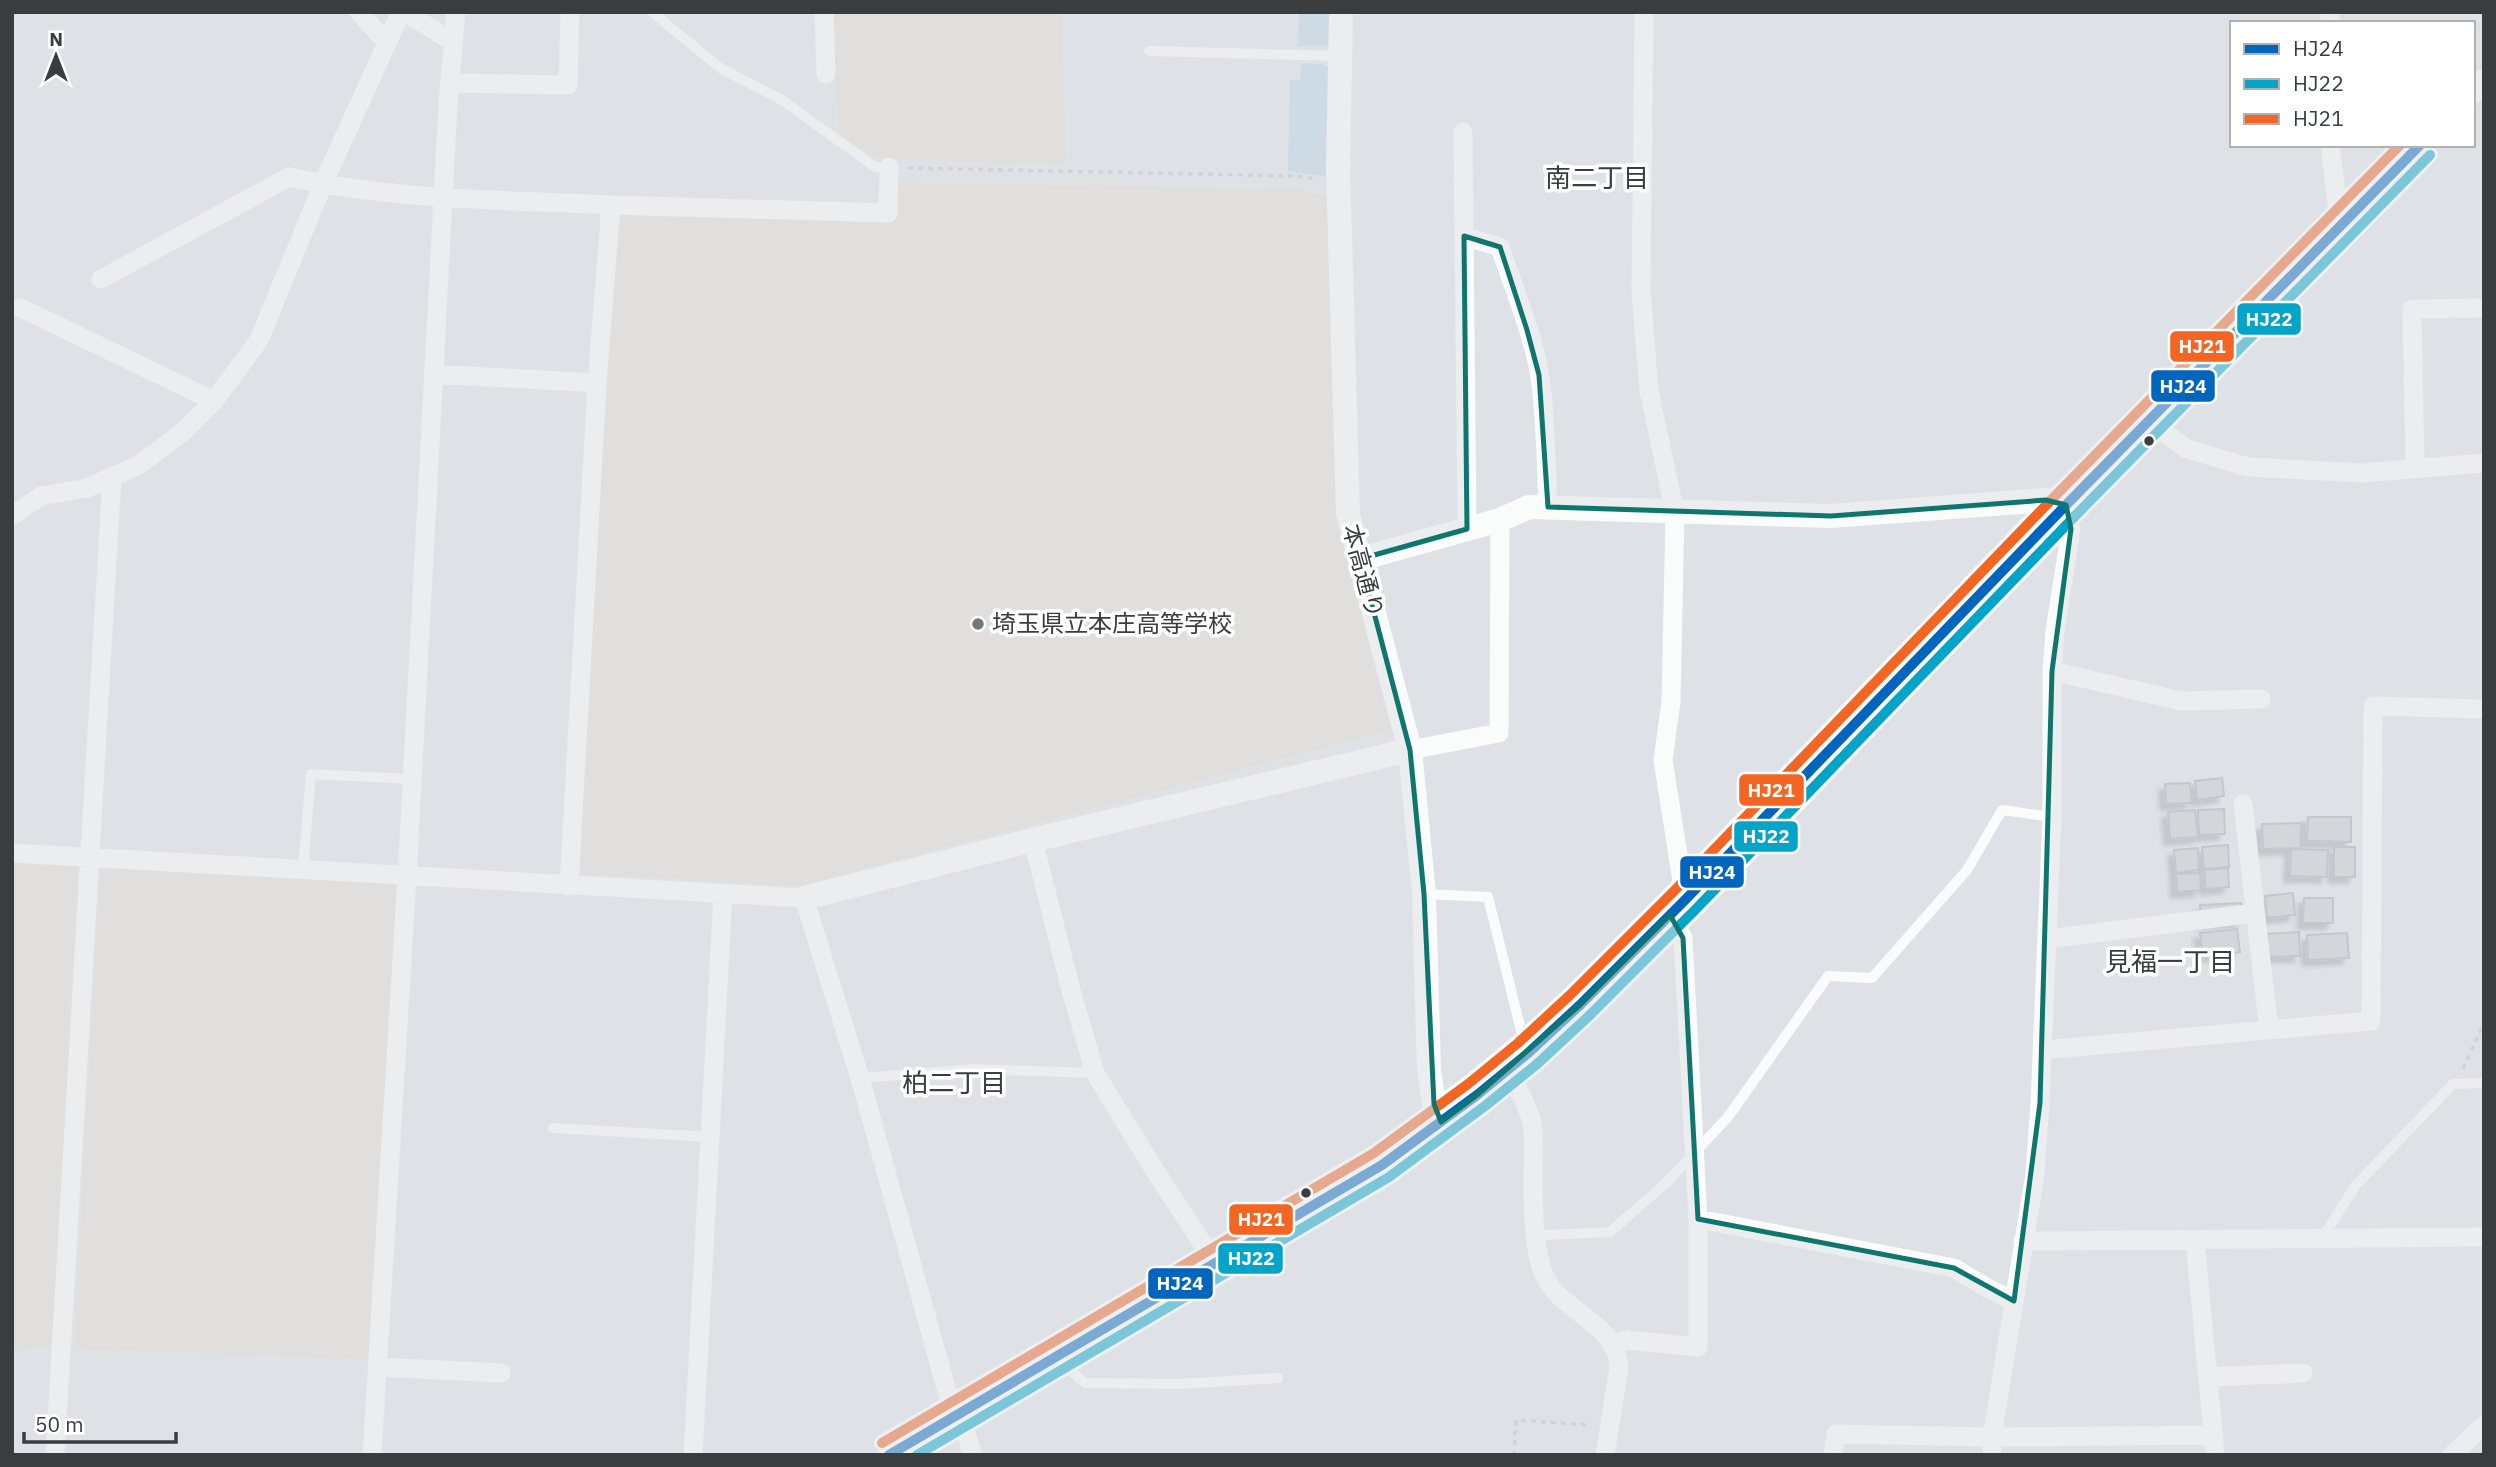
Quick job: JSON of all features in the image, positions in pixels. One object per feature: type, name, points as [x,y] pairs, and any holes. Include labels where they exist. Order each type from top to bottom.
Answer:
[{"type":"street","points":[[359,12],[387,43]]},
{"type":"street","points":[[12,516],[41,496],[87,488],[139,465],[183,432],[214,401],[259,340],[323,184],[403,12],[453,42]]},
{"type":"street","points":[[372,1455],[456,12]]},
{"type":"street","points":[[450,83],[568,85],[570,12]]},
{"type":"street","points":[[824,12],[826,74]]},
{"type":"street","name":"本高通り","points":[[1341,12],[1339,183],[1348,514],[1410,750],[1424,894],[1429,1070],[1434,1104],[1441,1122]]},
{"type":"street","points":[[1614,1345],[1627,1340],[1698,1346],[1698,1219],[1683,938],[1677,907],[1663,760],[1671,702],[1675,513],[1649,391],[1641,291],[1644,12]]},
{"type":"street","points":[[1463,132],[1467,528]]},
{"type":"street","points":[[2330,147],[2340,226]]},
{"type":"street","points":[[890,1455],[1382,1164],[1441,1122],[1517,1061],[1580,1005],[1677,907],[2066,505],[2418,147]]},
{"type":"street","points":[[101,279],[289,177],[323,184],[444,197],[888,213],[889,167]]},
{"type":"street","points":[[569,886],[597,383],[611,205]]},
{"type":"street","points":[[1464,236],[1500,247],[1527,330],[1539,375],[1548,508]]},
{"type":"street","points":[[21,308],[214,401]]},
{"type":"street","points":[[2416,469],[2412,309],[2484,308]]},
{"type":"street","points":[[434,374],[597,383]]},
{"type":"street","points":[[2149,422],[2187,449],[2248,467],[2362,473],[2484,463]]},
{"type":"street","points":[[55,1455],[112,476]]},
{"type":"street","points":[[1360,559],[1500,520],[1529,508],[1831,516],[2046,500],[2066,505]]},
{"type":"street","points":[[1992,1446],[2035,1174],[2052,817],[2052,671],[2054,631],[2071,529],[2066,505]]},
{"type":"street","points":[[12,853],[804,898],[1410,750],[1499,733],[1500,520]]},
{"type":"street","points":[[2052,671],[2181,701],[2261,699]]},
{"type":"street","points":[[2042,1050],[2371,1021],[2373,706],[2484,709]]},
{"type":"street","points":[[2243,804],[2269,1030]]},
{"type":"street","points":[[1033,840],[1095,1073],[1215,1263]]},
{"type":"street","points":[[693,1455],[723,894]]},
{"type":"street","points":[[804,898],[860,1078],[948,1395],[961,1412],[972,1455]]},
{"type":"street","points":[[2047,939],[2255,913]]},
{"type":"street","points":[[1517,1061],[1532,1124],[1538,1259],[1556,1294],[1584,1314],[1614,1345],[1618,1355],[1619,1367],[1605,1455]]},
{"type":"street","points":[[1698,1219],[1954,1268],[2014,1301]]},
{"type":"street","points":[[2023,1241],[2484,1237]]},
{"type":"street","points":[[1833,1455],[1836,1434],[1992,1446],[2214,1445],[2195,1240]]},
{"type":"street","points":[[378,1367],[501,1373]]},
{"type":"street","points":[[2208,1377],[2303,1373]]},
{"type":"street","points":[[2452,1455],[2484,1425]]},
{"type":"lane","points":[[652,12],[720,68],[782,100],[875,167],[889,167]]},
{"type":"lane","points":[[1149,51],[1340,55]]},
{"type":"lane","points":[[303,870],[311,774],[412,779]]},
{"type":"lane","points":[[1536,1233],[1546,1236],[1610,1232],[1695,1155],[1728,1117],[1828,976],[1872,978],[1967,870],[2002,810],[2052,817]]},
{"type":"lane","points":[[1424,894],[1488,897],[1517,1061]]},
{"type":"lane","points":[[860,1078],[974,1069],[1095,1073]]},
{"type":"lane","points":[[2321,1238],[2356,1185],[2453,1084],[2484,1083]]},
{"type":"lane","points":[[553,1128],[710,1137]]},
{"type":"lane","points":[[1054,1356],[1085,1383],[1180,1384],[1278,1378]]},
{"type":"path","points":[[889,167],[1296,176],[1339,183]]},
{"type":"path","points":[[2453,1084],[2468,1061],[2472,1045],[2484,1023]]},
{"type":"path","points":[[1514,1455],[1516,1420],[1608,1426]]},
{"type":"highlighted area","points":[[1464,236],[1500,247],[1527,330],[1539,375],[1548,507],[1831,516],[2046,500],[2066,505],[2071,529],[2052,671],[2040,1103],[2014,1301],[1954,1268],[1698,1219],[1683,938],[1670,915],[1580,1005],[1477,1095],[1441,1122],[1434,1104],[1424,894],[1410,750],[1360,559],[1467,529]]},
{"type":"shaded area","points":[[833,12],[1062,12],[1066,165],[877,159],[839,133]]},
{"type":"shaded area","points":[[1299,12],[1331,12],[1330,46],[1298,46]]},
{"type":"shaded area","points":[[1301,63],[1323,64],[1328,67],[1327,177],[1288,171],[1290,80],[1300,80]]},
{"type":"shaded area","name":"埼玉県立本庄高等学校","points":[[896,182],[1299,189],[1329,197],[1336,517],[1391,730],[798,886],[586,874],[578,866],[617,218],[622,213],[895,218]]},
{"type":"shaded area","points":[[12,861],[76,864],[78,868],[55,1349],[12,1346]]},
{"type":"shaded area","points":[[108,868],[401,884],[373,1360],[74,1349],[99,874]]},
{"type":"building","points":[[2222,778],[2224,796],[2197,800],[2195,781]]},
{"type":"building","points":[[2190,783],[2192,803],[2166,804],[2165,784]]},
{"type":"building","points":[[2224,809],[2225,834],[2199,835],[2198,810]]},
{"type":"building","points":[[2195,810],[2198,837],[2170,839],[2168,812]]},
{"type":"building","points":[[2308,817],[2351,817],[2351,842],[2307,841]]},
{"type":"building","points":[[2301,823],[2301,848],[2263,849],[2262,824]]},
{"type":"building","points":[[2228,845],[2229,867],[2204,869],[2202,847]]},
{"type":"building","points":[[2334,847],[2355,847],[2355,877],[2334,877]]},
{"type":"building","points":[[2198,848],[2199,870],[2176,873],[2174,850]]},
{"type":"building","points":[[2291,849],[2328,850],[2327,877],[2290,876]]},
{"type":"building","points":[[2228,868],[2229,887],[2206,889],[2204,870]]},
{"type":"building","points":[[2200,873],[2201,890],[2177,892],[2176,874]]},
{"type":"building","points":[[2293,893],[2295,915],[2267,918],[2265,896]]},
{"type":"building","points":[[2304,898],[2333,898],[2333,923],[2303,923]]},
{"type":"building","points":[[2241,903],[2242,921],[2201,923],[2200,905]]},
{"type":"building","points":[[2237,929],[2240,952],[2203,956],[2200,933]]},
{"type":"building","points":[[2299,932],[2300,956],[2265,957],[2264,934]]},
{"type":"building","points":[[2347,933],[2349,958],[2308,960],[2307,935]]},
{"type":"transit line","name":"HJ21","points":[[882,1443],[1374,1153],[1468,1084],[1518,1043],[1675,890],[2056,495],[2398,147]]},
{"type":"transit line","name":"HJ24","points":[[889,1455],[1382,1165],[1477,1095],[1527,1054],[1685,900],[2066,505],[2418,147]]},
{"type":"transit line","name":"HJ22","points":[[917,1455],[1389,1177],[1536,1065],[1695,910],[2076,515],[2430,155]]},
{"type":"place","name":"埼玉県立本庄高等学校","points":[[978,624]]},
{"type":"district","name":"南二丁目","points":[[1597,178]]},
{"type":"district","name":"見福一丁目","points":[[2170,962]]},
{"type":"district","name":"柏二丁目","points":[[954,1083]]}]
